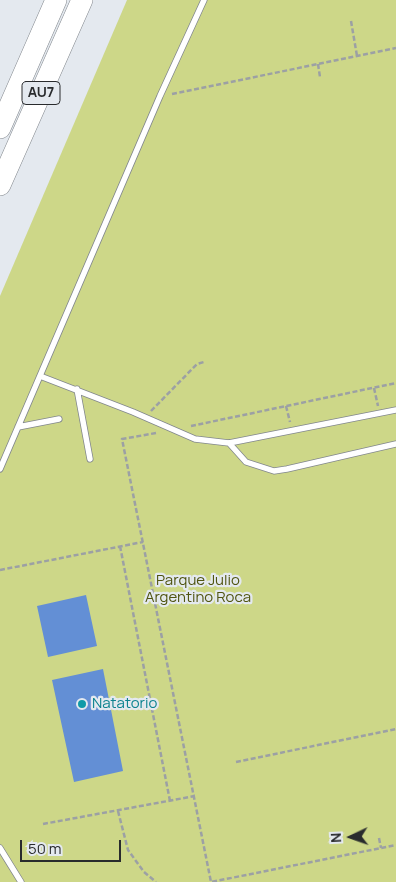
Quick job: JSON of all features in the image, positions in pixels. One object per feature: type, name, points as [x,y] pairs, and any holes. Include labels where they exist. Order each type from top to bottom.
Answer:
[{"type":"highway","name":"AU7","points":[[0,128],[56,0]]},
{"type":"highway","name":"AU7","points":[[0,185],[82,0]]},
{"type":"lane","points":[[0,469],[160,96],[204,0]]},
{"type":"lane","points":[[40,376],[195,439],[229,443],[396,410]]},
{"type":"lane","points":[[77,390],[90,458]]},
{"type":"lane","points":[[18,427],[59,419]]},
{"type":"lane","points":[[229,443],[246,462],[274,471],[396,444]]},
{"type":"lane","points":[[0,848],[22,882]]},
{"type":"path","points":[[351,21],[357,56]]},
{"type":"path","points":[[160,96],[396,48]]},
{"type":"path","points":[[318,64],[320,77]]},
{"type":"path","points":[[145,418],[197,364],[204,362]]},
{"type":"path","points":[[396,383],[122,439],[211,882],[396,845]]},
{"type":"path","points":[[374,388],[380,414]]},
{"type":"path","points":[[286,406],[292,432]]},
{"type":"path","points":[[0,570],[143,542]]},
{"type":"path","points":[[120,546],[170,801]]},
{"type":"path","points":[[236,762],[396,729]]},
{"type":"path","points":[[43,824],[195,796]]},
{"type":"path","points":[[118,811],[128,850],[144,872],[156,882]]},
{"type":"path","points":[[379,838],[381,848]]},
{"type":"green space","name":"Parque Julio Argentino Roca","points":[[127,0],[396,0],[396,882],[0,882],[0,296]]},
{"type":"water","points":[[86,595],[97,646],[48,657],[37,606]]},
{"type":"water","points":[[103,669],[123,771],[74,782],[52,680]]},
{"type":"place","name":"Natatorio","points":[[82,704]]}]
